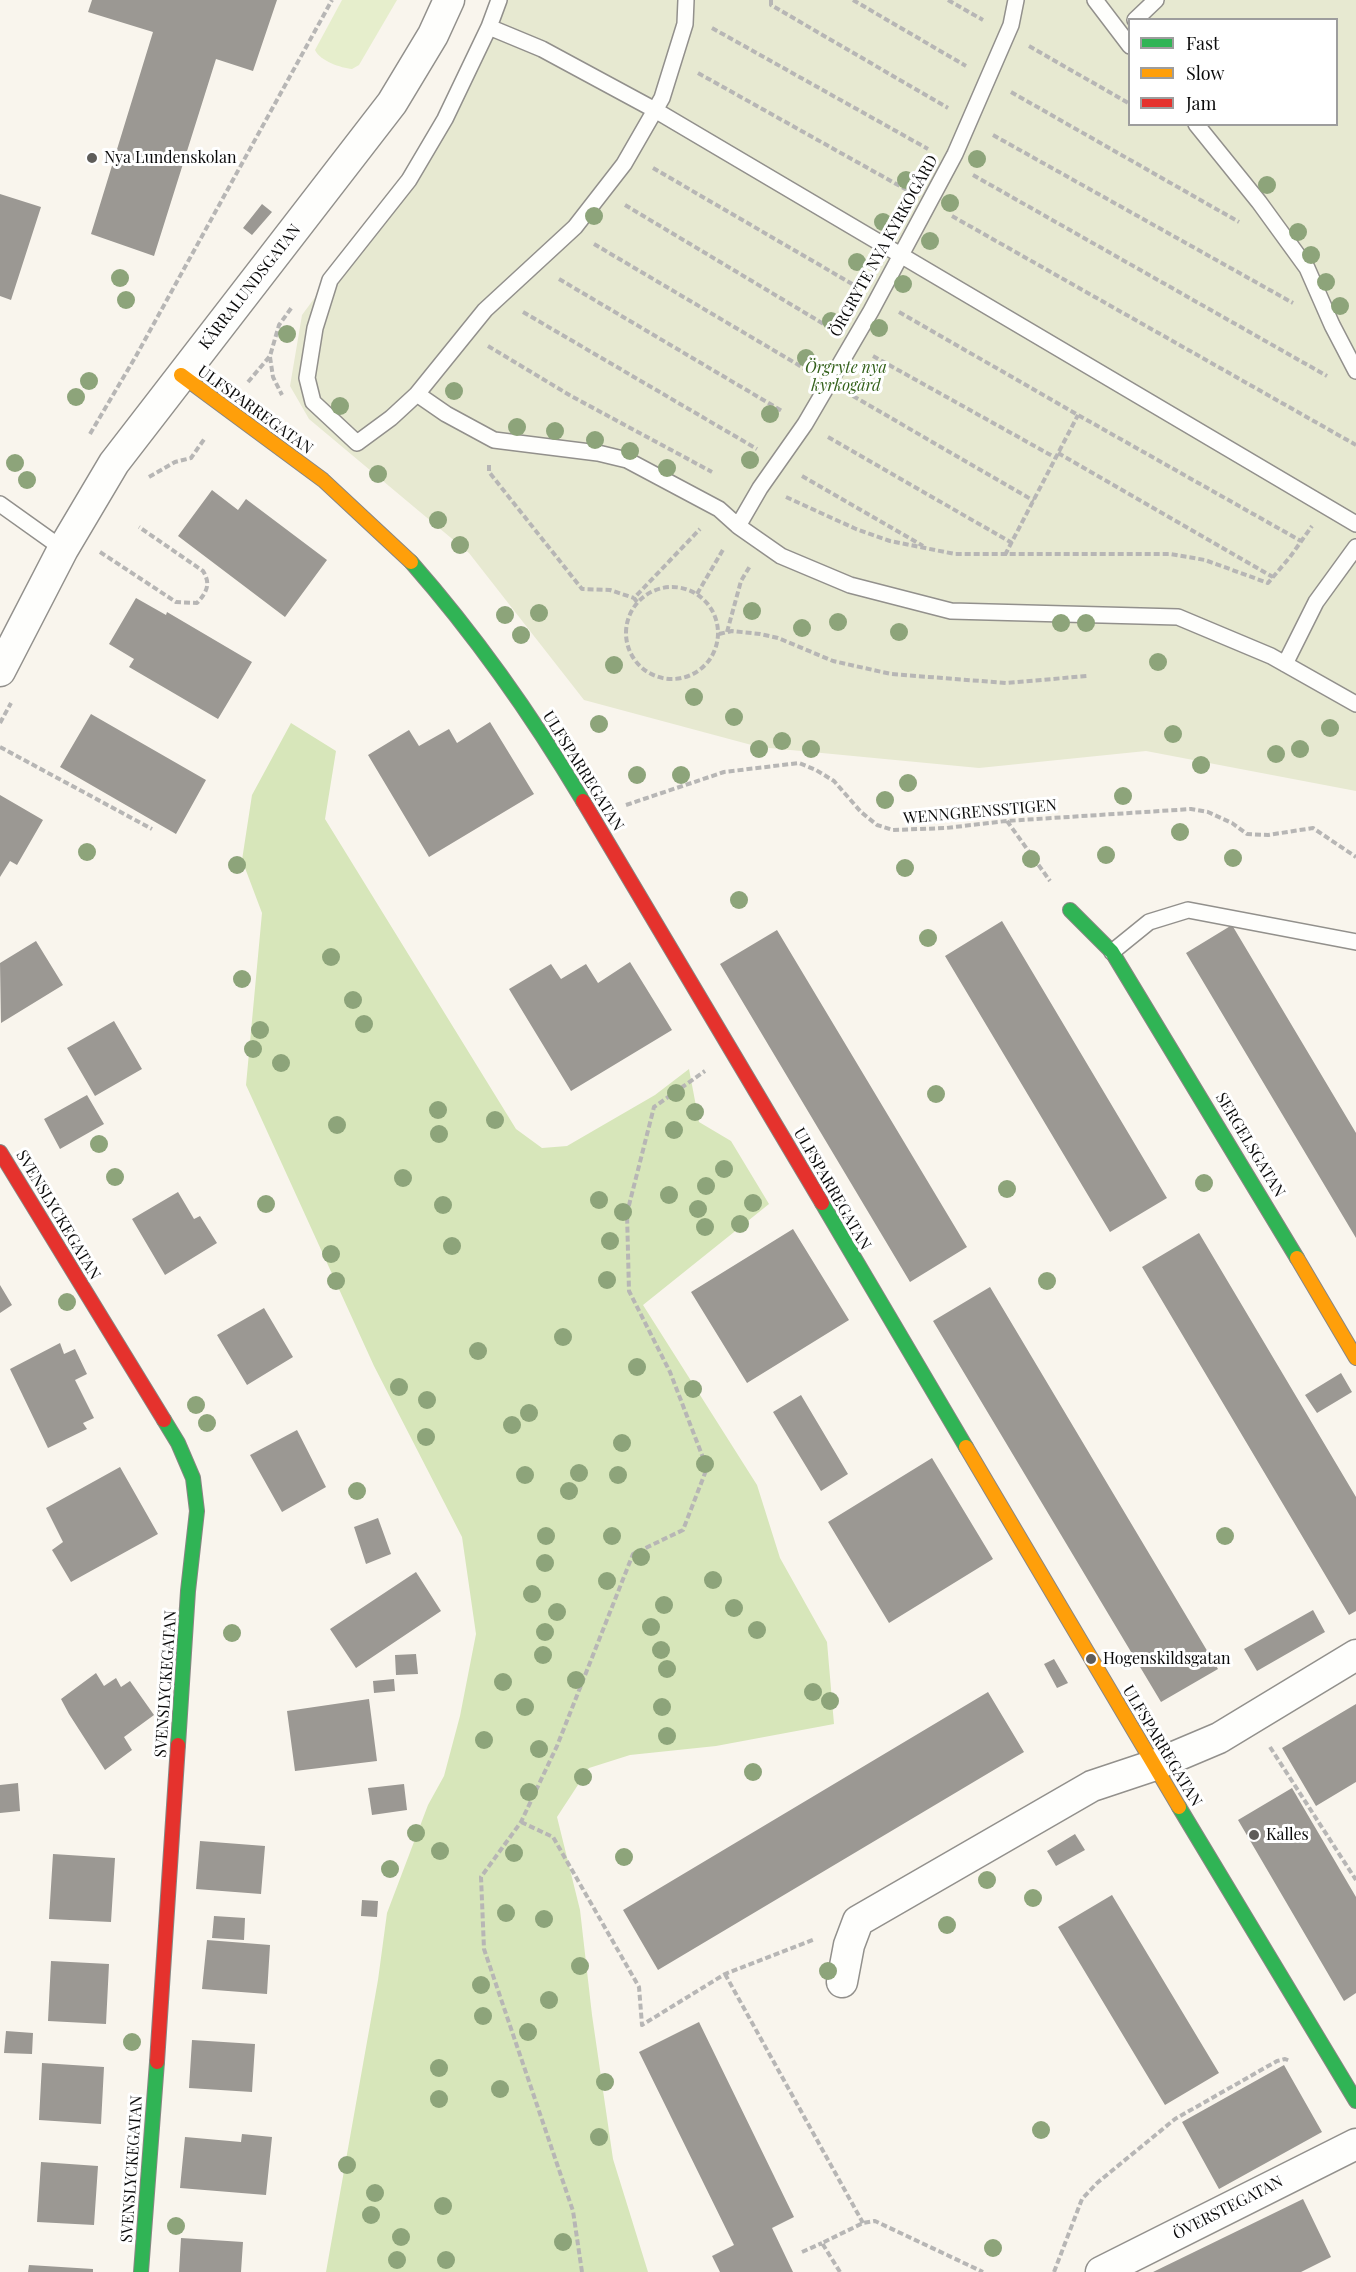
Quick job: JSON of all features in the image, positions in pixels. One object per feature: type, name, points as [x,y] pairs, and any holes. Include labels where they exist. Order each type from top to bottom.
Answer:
[{"type":"street","name":"KÄRRALUNDSGATAN","points":[[0,671],[63,549],[114,463],[392,103],[433,36],[449,0]]},
{"type":"street","name":"ULFSPARREGATAN","points":[[181,375],[323,480],[410,561],[454,611],[553,751],[1356,2101]]},
{"type":"street","name":"SERGELSGATAN","points":[[1070,910],[1112,952],[1356,1358]]},
{"type":"street","name":"SVENSLYCKEGATAN","points":[[0,1152],[178,1443],[193,1478],[197,1511],[188,1592],[150,2172],[141,2272]]},
{"type":"street","points":[[842,1982],[849,1945],[858,1921],[1092,1786],[1155,1765],[1219,1738],[1356,1655]]},
{"type":"street","name":"ÖVERSTEGATAN","points":[[1101,2272],[1356,2144]]},
{"type":"lane","points":[[499,0],[489,27],[445,119],[408,180],[330,280],[315,328],[307,378],[313,402],[357,444],[417,394],[485,310],[572,230],[629,154],[656,110],[662,98],[685,24],[685,7]]},
{"type":"lane","name":"ÖRGRYTE NYA KYRKOGÅRD","points":[[738,526],[761,485],[805,424],[878,299],[951,162],[1007,34],[1016,0]]},
{"type":"lane","points":[[1095,0],[1124,29]]},
{"type":"lane","points":[[1137,18],[1156,0]]},
{"type":"lane","points":[[489,27],[542,49],[656,110],[1356,524]]},
{"type":"lane","points":[[1198,126],[1259,202],[1307,268],[1332,326],[1356,371]]},
{"type":"lane","points":[[417,394],[446,414],[494,440],[598,453],[627,460],[719,509],[738,526],[781,556],[850,585],[951,611],[1178,617],[1271,656],[1356,704]]},
{"type":"lane","points":[[0,504],[63,549]]},
{"type":"lane","points":[[1285,664],[1316,602],[1356,547]]},
{"type":"lane","points":[[1112,952],[1149,922],[1188,910],[1356,942]]},
{"type":"path","points":[[89,435],[136,356],[332,0]]},
{"type":"path","points":[[771,0],[771,5],[969,121],[1332,326]]},
{"type":"path","points":[[854,0],[1246,226]]},
{"type":"path","points":[[948,0],[1128,103]]},
{"type":"path","points":[[685,7],[1335,381]]},
{"type":"path","points":[[674,60],[1356,445]]},
{"type":"path","points":[[629,154],[1078,416],[1301,541]]},
{"type":"path","points":[[572,230],[1034,501]]},
{"type":"path","points":[[535,265],[1012,543]]},
{"type":"path","points":[[499,298],[928,549]]},
{"type":"path","points":[[144,483],[162,469],[191,458],[226,407],[270,356],[279,325],[297,300]]},
{"type":"path","points":[[466,334],[571,396],[712,471]]},
{"type":"path","points":[[1005,555],[1078,416]]},
{"type":"path","points":[[487,436],[489,472],[582,589],[610,590],[634,598],[637,602]]},
{"type":"path","points":[[1058,453],[1273,578]]},
{"type":"path","points":[[761,485],[856,529],[890,541],[928,549],[955,554],[1106,552],[1170,554],[1205,560],[1268,583],[1325,506]]},
{"type":"path","points":[[634,598],[719,509]]},
{"type":"path","points":[[697,594],[738,526]]},
{"type":"path","points":[[100,552],[176,602],[197,603],[208,587],[208,579],[203,571],[138,527]]},
{"type":"path","points":[[727,632],[741,581],[763,542]]},
{"type":"path","points":[[94,562],[104,545]]},
{"type":"path","points":[[666,587],[682,588],[697,594],[709,605],[716,618],[719,634],[715,651],[705,666],[690,676],[673,680],[655,676],[640,667],[630,652],[626,635],[628,618],[637,602],[650,592],[666,587]]},
{"type":"path","points":[[719,634],[727,632],[760,634],[778,638],[833,661],[891,674],[1006,683],[1087,676]]},
{"type":"path","points":[[0,723],[13,701]]},
{"type":"path","points":[[0,747],[152,829]]},
{"type":"path","name":"WENNGRENSSTIGEN","points":[[620,807],[724,772],[799,763],[834,781],[869,819],[877,825],[893,830],[946,828],[1006,820],[1191,809],[1208,812],[1232,823],[1247,834],[1268,835],[1313,828],[1356,857]]},
{"type":"path","points":[[1006,820],[1070,910]]},
{"type":"path","points":[[582,2272],[573,2211],[484,1949],[481,1877],[521,1822],[557,1746],[633,1554],[683,1530],[707,1468],[670,1372],[629,1291],[627,1213],[654,1107],[734,1053]]},
{"type":"path","points":[[1252,1719],[1356,1880]]},
{"type":"path","points":[[521,1822],[553,1837],[639,1987],[642,2025],[725,1974],[858,1921]]},
{"type":"path","points":[[1350,1870],[1356,1867]]},
{"type":"path","points":[[725,1974],[863,2223]]},
{"type":"path","points":[[1054,2272],[1082,2199],[1141,2146],[1175,2119],[1276,2061],[1285,2059],[1296,2067]]},
{"type":"path","points":[[802,2252],[863,2223],[874,2221],[983,2272]]},
{"type":"path","points":[[822,2243],[840,2272]]},
{"type":"green space","points":[[342,0],[397,0],[359,65],[352,69],[326,61],[315,50]]},
{"type":"green space","name":"Örgryte nya kyrkogård","points":[[495,0],[1356,0],[1356,791],[1146,751],[979,768],[759,747],[584,700],[469,553],[309,419],[290,386],[302,315],[397,186],[473,58]]},
{"type":"green space","points":[[291,723],[336,751],[325,819],[516,1129],[542,1148],[567,1146],[655,1095],[689,1069],[699,1122],[731,1141],[769,1204],[643,1305],[757,1485],[780,1558],[827,1642],[834,1724],[716,1746],[630,1755],[589,1768],[557,1817],[580,1910],[592,2015],[613,2159],[648,2272],[326,2272],[378,1980],[387,1913],[428,1805],[444,1776],[460,1716],[476,1634],[462,1537],[374,1366],[246,1085],[262,913],[242,860],[252,795]]},
{"type":"building","points":[[92,0],[277,0],[253,71],[216,59],[154,256],[91,234],[153,32],[88,12]]},
{"type":"building","points":[[0,194],[41,207],[11,300],[0,296]]},
{"type":"building","points":[[262,204],[272,212],[252,235],[243,228]]},
{"type":"building","points":[[212,490],[238,510],[246,499],[327,560],[285,617],[178,536]]},
{"type":"building","points":[[136,598],[166,615],[167,612],[252,662],[218,719],[129,667],[134,659],[109,644]]},
{"type":"building","points":[[91,714],[206,780],[176,834],[60,767]]},
{"type":"building","points":[[490,722],[534,794],[429,857],[368,755],[409,730],[419,746],[449,729],[457,743]]},
{"type":"building","points":[[0,795],[43,820],[17,865],[10,861],[0,877]]},
{"type":"building","points":[[1002,921],[1167,1198],[1110,1232],[945,956]]},
{"type":"building","points":[[1232,925],[1356,1133],[1356,1238],[1186,953]]},
{"type":"building","points":[[777,930],[967,1247],[910,1282],[720,964]]},
{"type":"building","points":[[36,941],[63,985],[1,1023],[0,963]]},
{"type":"building","points":[[630,962],[672,1030],[571,1091],[509,989],[551,964],[561,979],[586,964],[598,983]]},
{"type":"building","points":[[114,1021],[142,1069],[95,1096],[67,1048]]},
{"type":"building","points":[[87,1095],[104,1124],[60,1149],[44,1119]]},
{"type":"building","points":[[178,1192],[194,1219],[200,1216],[217,1243],[165,1275],[132,1219]]},
{"type":"building","points":[[793,1229],[849,1320],[747,1383],[691,1292]]},
{"type":"building","points":[[1199,1233],[1356,1497],[1356,1611],[1349,1615],[1142,1267]]},
{"type":"building","points":[[0,1285],[12,1305],[0,1313]]},
{"type":"building","points":[[990,1287],[1218,1669],[1161,1702],[933,1321]]},
{"type":"building","points":[[264,1308],[293,1357],[247,1385],[217,1335]]},
{"type":"building","points":[[60,1343],[64,1354],[75,1349],[87,1374],[75,1380],[94,1418],[83,1423],[87,1429],[48,1448],[10,1369]]},
{"type":"building","points":[[1341,1373],[1352,1392],[1317,1413],[1305,1395]]},
{"type":"building","points":[[801,1395],[848,1474],[821,1491],[773,1412]]},
{"type":"building","points":[[297,1430],[326,1487],[282,1512],[250,1455]]},
{"type":"building","points":[[932,1458],[993,1559],[889,1623],[828,1522]]},
{"type":"building","points":[[120,1467],[158,1534],[71,1582],[52,1550],[63,1542],[46,1508]]},
{"type":"building","points":[[378,1518],[391,1554],[366,1564],[354,1527]]},
{"type":"building","points":[[416,1572],[441,1611],[356,1668],[330,1629]]},
{"type":"building","points":[[1313,1610],[1325,1632],[1257,1671],[1244,1649]]},
{"type":"building","points":[[416,1654],[418,1674],[396,1675],[395,1655]]},
{"type":"building","points":[[1054,1659],[1068,1683],[1057,1688],[1044,1664]]},
{"type":"building","points":[[96,1673],[104,1686],[116,1678],[121,1687],[130,1681],[154,1715],[124,1737],[132,1750],[105,1770],[61,1699]]},
{"type":"building","points":[[394,1679],[395,1691],[374,1693],[373,1681]]},
{"type":"building","points":[[988,1692],[1024,1752],[658,1970],[623,1910]]},
{"type":"building","points":[[369,1699],[377,1761],[295,1771],[287,1711]]},
{"type":"building","points":[[1356,1704],[1356,1782],[1316,1806],[1282,1748]]},
{"type":"building","points":[[18,1783],[20,1811],[0,1813],[0,1785]]},
{"type":"building","points":[[404,1784],[407,1810],[372,1815],[368,1788]]},
{"type":"building","points":[[1292,1788],[1356,1897],[1356,1993],[1344,2001],[1238,1820]]},
{"type":"building","points":[[1075,1834],[1085,1850],[1056,1866],[1047,1851]]},
{"type":"building","points":[[200,1841],[265,1846],[261,1894],[196,1889]]},
{"type":"building","points":[[53,1854],[115,1858],[111,1922],[49,1919]]},
{"type":"building","points":[[1112,1895],[1219,2073],[1165,2105],[1058,1927]]},
{"type":"building","points":[[362,1900],[378,1901],[377,1917],[361,1916]]},
{"type":"building","points":[[214,1916],[245,1918],[244,1940],[212,1938]]},
{"type":"building","points":[[207,1940],[270,1945],[267,1994],[202,1989]]},
{"type":"building","points":[[51,1961],[109,1964],[106,2024],[48,2021]]},
{"type":"building","points":[[699,2022],[794,2217],[772,2228],[793,2272],[720,2272],[712,2256],[734,2245],[639,2052]]},
{"type":"building","points":[[6,2031],[33,2033],[32,2054],[4,2053]]},
{"type":"building","points":[[192,2040],[255,2044],[252,2092],[189,2088]]},
{"type":"building","points":[[42,2063],[104,2067],[101,2124],[39,2120]]},
{"type":"building","points":[[1284,2065],[1322,2132],[1219,2189],[1182,2122]]},
{"type":"building","points":[[242,2134],[272,2137],[266,2195],[180,2188],[185,2137],[241,2142]]},
{"type":"building","points":[[41,2162],[98,2166],[94,2225],[37,2222]]},
{"type":"building","points":[[1303,2199],[1331,2257],[1301,2272],[1153,2272]]},
{"type":"building","points":[[181,2238],[243,2242],[241,2272],[179,2272]]},
{"type":"building","points":[[29,2265],[93,2269],[93,2272],[28,2272]]},
{"type":"traffic: fast","points":[[411,562],[503,678],[583,801]]},
{"type":"traffic: fast","points":[[1070,910],[1112,952],[1297,1258]]},
{"type":"traffic: fast","points":[[822,1203],[966,1447]]},
{"type":"traffic: fast","points":[[164,1420],[178,1443],[193,1478],[197,1511],[188,1591],[178,1745]]},
{"type":"traffic: fast","points":[[1179,1807],[1356,2101]]},
{"type":"traffic: fast","points":[[141,2272],[157,2062]]},
{"type":"traffic: slow","points":[[181,375],[323,480],[411,562]]},
{"type":"traffic: slow","points":[[1297,1258],[1356,1358]]},
{"type":"traffic: slow","points":[[966,1447],[1179,1807]]},
{"type":"traffic: jam","points":[[583,801],[822,1203]]},
{"type":"traffic: jam","points":[[0,1152],[164,1420]]},
{"type":"traffic: jam","points":[[157,2062],[178,1745]]},
{"type":"place","name":"Nya Lundenskolan","points":[[92,158]]},
{"type":"place","name":"Hogenskildsgatan","points":[[1091,1659]]},
{"type":"place","name":"Kalles","points":[[1254,1835]]}]
